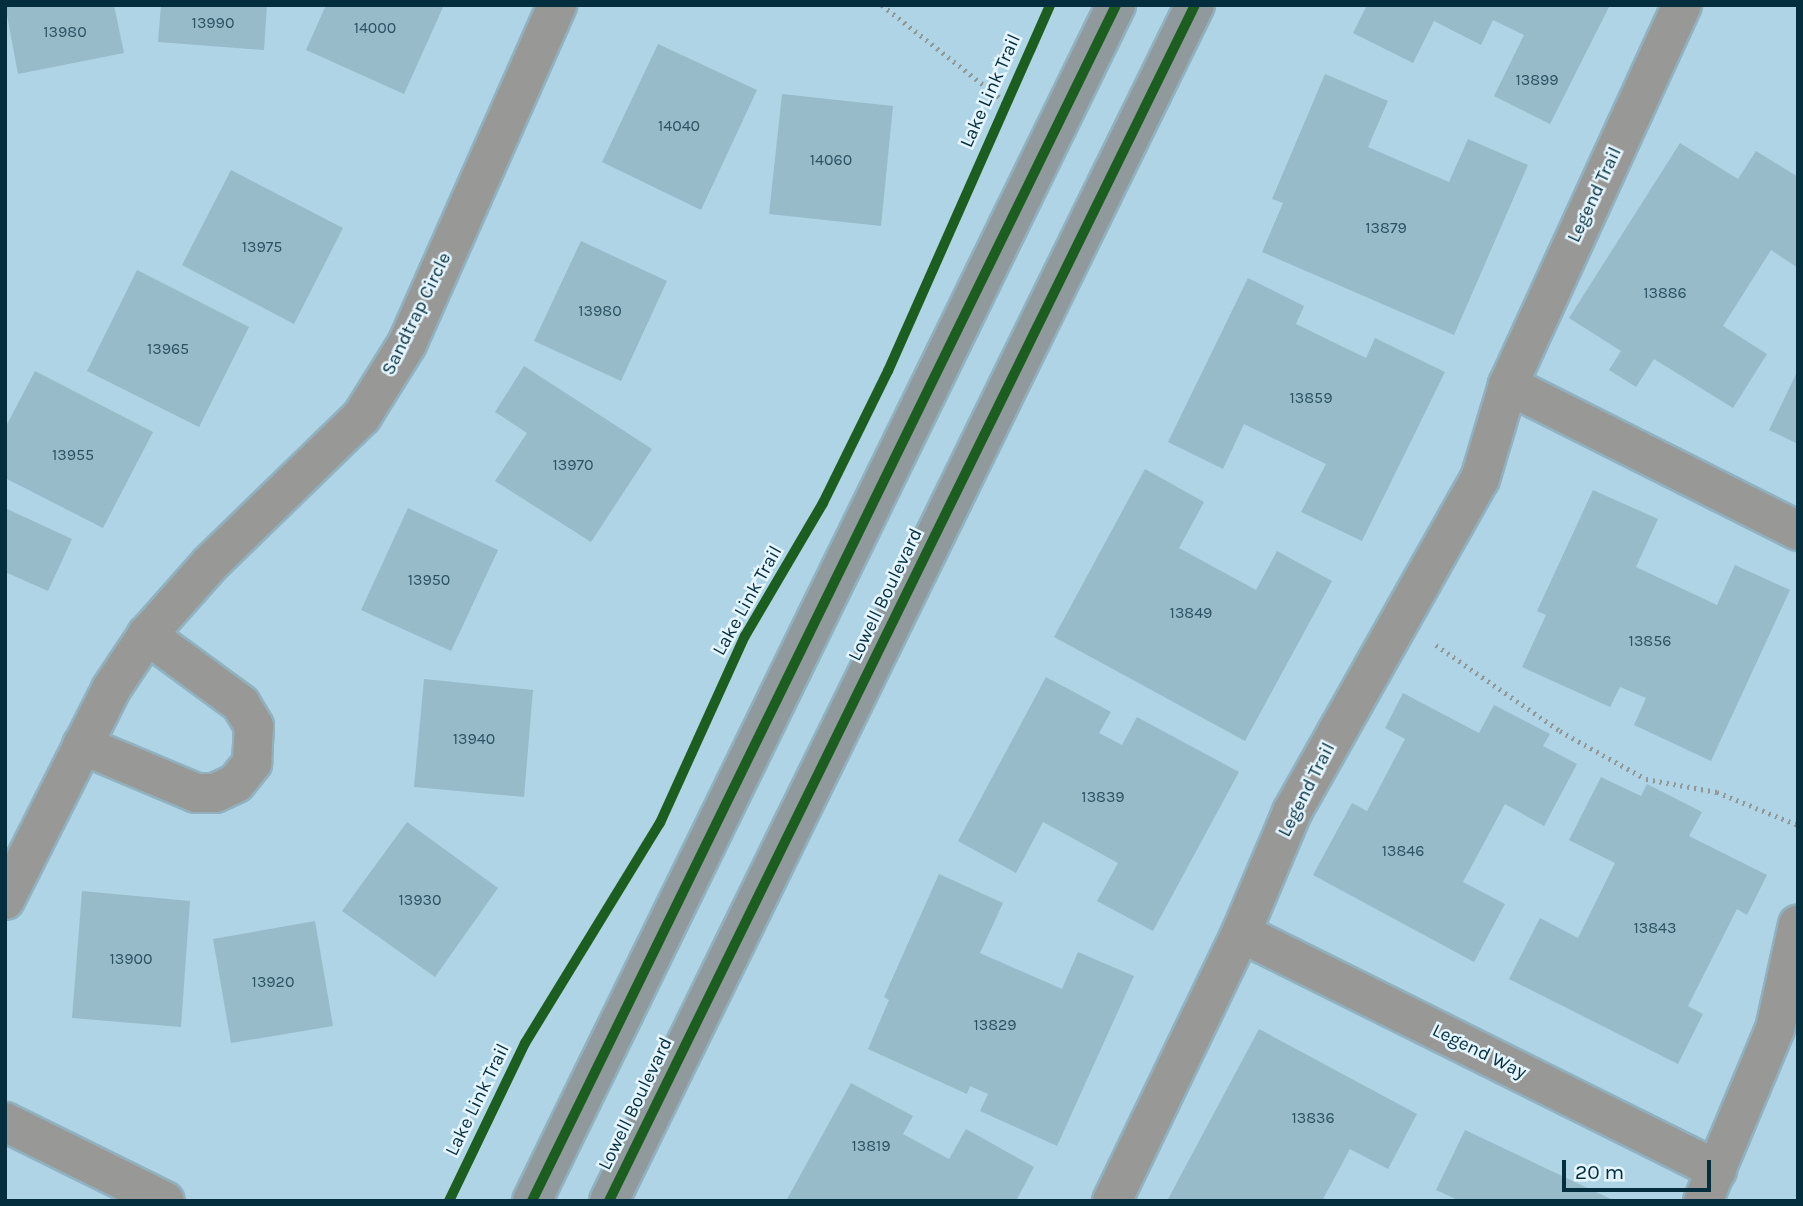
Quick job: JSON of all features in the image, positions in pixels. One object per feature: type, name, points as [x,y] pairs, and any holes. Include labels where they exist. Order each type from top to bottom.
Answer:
[{"type":"main road","points":[[532,1201],[1116,5]]},
{"type":"main road","name":"Lowell Boulevard","points":[[609,1201],[1195,5]]},
{"type":"street","name":"Sandtrap Circle","points":[[5,900],[82,745],[148,635],[211,563],[362,416],[407,344],[557,5]]},
{"type":"street","name":"Legend Trail","points":[[1112,1201],[1241,933],[1292,813],[1480,479],[1508,385],[1682,5]]},
{"type":"street","points":[[1508,385],[1798,531]]},
{"type":"street","points":[[82,745],[196,793],[215,793],[236,783],[251,764],[254,726],[241,704],[148,635]]},
{"type":"street","name":"Legend Way","points":[[1241,933],[1710,1185],[1775,1029],[1798,924]]},
{"type":"street","points":[[5,1122],[164,1201]]},
{"type":"path","points":[[882,5],[1004,101]]},
{"type":"path","points":[[1400,621],[1560,731],[1646,779],[1717,792],[1798,825]]},
{"type":"building","points":[[5,5],[114,5],[124,53],[18,74]]},
{"type":"building","points":[[161,5],[267,5],[264,50],[158,42]]},
{"type":"building","points":[[326,5],[444,5],[404,94],[306,50]]},
{"type":"building","points":[[1367,5],[1610,5],[1550,124],[1494,96],[1524,35],[1493,20],[1481,45],[1434,21],[1413,63],[1353,33]]},
{"type":"building","points":[[658,44],[757,90],[701,210],[602,162]]},
{"type":"building","points":[[1325,74],[1388,101],[1368,147],[1449,182],[1468,139],[1528,165],[1454,335],[1262,252],[1283,203],[1272,199]]},
{"type":"building","points":[[782,94],[893,106],[881,226],[769,214]]},
{"type":"building","points":[[1680,143],[1738,179],[1756,151],[1798,177],[1798,268],[1771,250],[1723,326],[1767,354],[1733,408],[1654,359],[1636,387],[1609,370],[1621,351],[1569,318]]},
{"type":"building","points":[[231,170],[343,228],[294,324],[182,265]]},
{"type":"building","points":[[581,241],[667,281],[621,381],[534,341]]},
{"type":"building","points":[[137,270],[249,327],[199,427],[87,371]]},
{"type":"building","points":[[1248,278],[1304,306],[1296,324],[1366,358],[1375,338],[1445,372],[1362,541],[1301,512],[1326,464],[1244,424],[1223,469],[1168,442]]},
{"type":"building","points":[[524,366],[652,449],[591,542],[495,481],[527,433],[495,412]]},
{"type":"building","points":[[1798,370],[1798,444],[1769,430]]},
{"type":"building","points":[[35,371],[153,432],[103,528],[5,478],[5,428]]},
{"type":"building","points":[[1145,469],[1204,502],[1179,548],[1256,590],[1277,551],[1332,581],[1245,741],[1054,637]]},
{"type":"building","points":[[1593,490],[1658,519],[1636,567],[1717,605],[1735,565],[1790,590],[1711,761],[1634,725],[1646,698],[1620,687],[1610,707],[1522,667],[1546,615],[1537,611]]},
{"type":"building","points":[[5,508],[72,539],[48,591],[5,572]]},
{"type":"building","points":[[408,508],[498,550],[451,651],[361,610]]},
{"type":"building","points":[[1046,677],[1111,712],[1099,733],[1122,745],[1137,717],[1239,772],[1153,931],[1097,901],[1118,863],[1043,822],[1016,873],[958,841]]},
{"type":"building","points":[[424,679],[533,690],[524,797],[414,787]]},
{"type":"building","points":[[1403,693],[1479,733],[1494,705],[1550,734],[1543,746],[1577,764],[1544,826],[1505,804],[1463,882],[1505,904],[1474,962],[1313,875],[1352,803],[1367,811],[1405,739],[1385,728]]},
{"type":"building","points":[[1601,777],[1641,796],[1647,784],[1702,812],[1689,836],[1767,875],[1747,915],[1737,909],[1688,1006],[1703,1014],[1678,1064],[1509,979],[1540,918],[1578,938],[1615,863],[1569,840]]},
{"type":"building","points":[[407,822],[498,888],[435,977],[342,911]]},
{"type":"building","points":[[939,874],[1003,903],[980,953],[1062,989],[1078,952],[1134,976],[1057,1146],[980,1111],[988,1094],[970,1086],[967,1094],[868,1049],[889,1000],[884,997]]},
{"type":"building","points":[[82,891],[190,901],[181,1027],[72,1018]]},
{"type":"building","points":[[315,921],[333,1026],[231,1043],[213,939]]},
{"type":"building","points":[[1259,1029],[1417,1114],[1388,1169],[1350,1149],[1322,1201],[1167,1201]]},
{"type":"building","points":[[851,1083],[913,1116],[903,1134],[949,1159],[966,1129],[1034,1167],[1016,1201],[786,1201]]},
{"type":"building","points":[[1465,1130],[1615,1201],[1460,1201],[1436,1190]]},
{"type":"cycle path","name":"Lake Link Trail","points":[[449,1201],[525,1043],[660,823],[745,636],[823,503],[888,371],[1050,5]]},
{"type":"cycle path","points":[[532,1201],[1116,5]]},
{"type":"cycle path","points":[[609,1201],[1195,5]]}]
